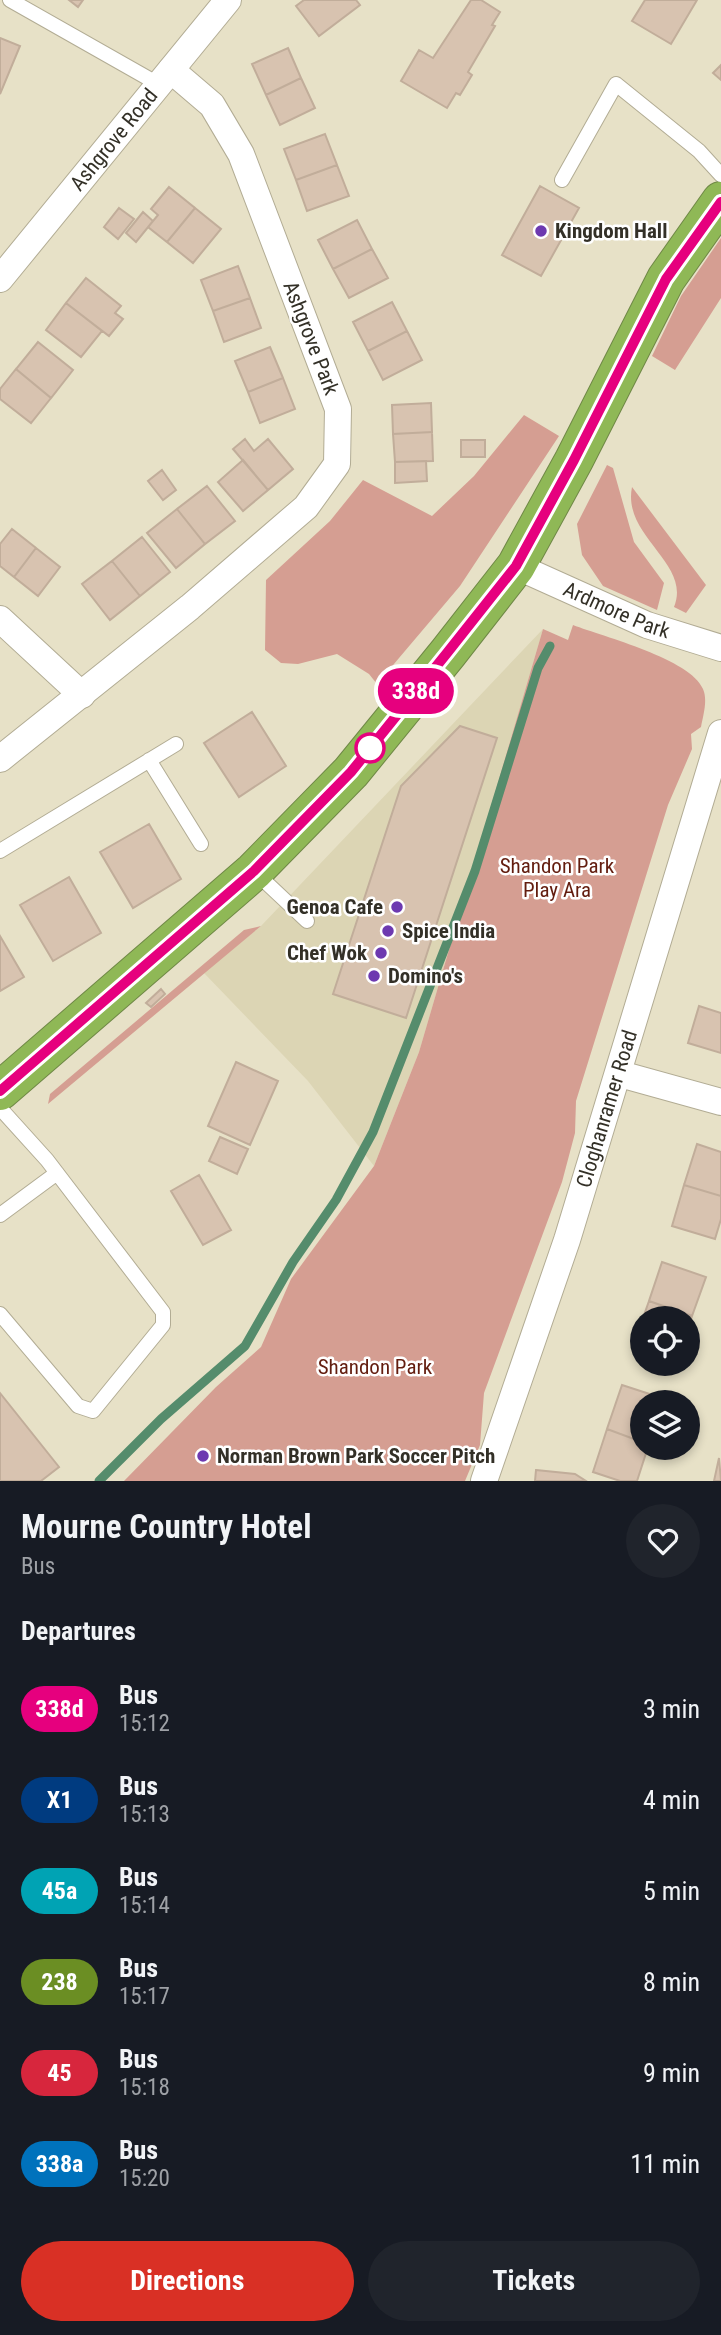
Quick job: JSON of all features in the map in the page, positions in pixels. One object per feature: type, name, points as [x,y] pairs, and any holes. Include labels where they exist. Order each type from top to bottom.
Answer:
[{"type":"highway","points":[[0,1091],[254,871],[351,772],[516,566],[574,460],[666,279],[721,201]]},
{"type":"street","name":"Ashgrove Road","points":[[0,279],[228,0]]},
{"type":"street","name":"Ashgrove Park","points":[[0,759],[82,695],[306,507],[337,464],[338,408],[241,154],[212,105],[165,77]]},
{"type":"street","name":"Ardmore Park","points":[[516,566],[647,625],[721,648]]},
{"type":"street","points":[[0,620],[82,695]]},
{"type":"street","name":"Cloghanramer Road","points":[[484,1481],[567,1240],[620,1073],[721,733]]},
{"type":"street","points":[[620,1073],[721,1102]]},
{"type":"lane","points":[[10,0],[165,77]]},
{"type":"lane","points":[[562,180],[616,84],[699,150],[721,176]]},
{"type":"lane","points":[[0,851],[176,744]]},
{"type":"lane","points":[[149,760],[201,844]]},
{"type":"lane","points":[[254,871],[307,921]]},
{"type":"lane","points":[[0,1108],[57,1173],[163,1312],[163,1325],[93,1410],[78,1406],[0,1314]]},
{"type":"lane","points":[[0,1215],[57,1173]]},
{"type":"shaded area","points":[[543,629],[419,1052],[374,1166],[308,1081],[204,973],[261,926]]},
{"type":"green space","points":[[721,238],[721,298],[675,370],[652,356],[681,296]]},
{"type":"green space","points":[[524,415],[559,436],[460,586],[377,684],[369,674],[337,654],[298,664],[281,663],[265,650],[266,580],[330,521],[363,480],[432,516],[474,476]]},
{"type":"green space","points":[[607,465],[613,468],[634,542],[664,583],[657,610],[603,586],[582,555],[577,524]]},
{"type":"green space","points":[[632,487],[706,585],[686,613],[674,607],[677,591],[674,577],[637,521],[632,505]]},
{"type":"green space","name":"Shandon Park","points":[[573,625],[645,650],[682,668],[695,678],[703,689],[705,708],[701,727],[691,734],[692,749],[668,805],[576,1101],[575,1133],[562,1182],[484,1393],[480,1445],[465,1481],[124,1481],[216,1387],[261,1347],[291,1279],[374,1166],[419,1052],[543,629],[568,640]]},
{"type":"green space","points":[[261,926],[48,1104],[50,1094],[244,930]]},
{"type":"building","points":[[69,0],[83,0],[78,7]]},
{"type":"building","points":[[304,0],[356,0],[360,5],[319,36],[296,6]]},
{"type":"building","points":[[471,0],[481,0],[500,12],[492,25],[495,26],[468,72],[472,75],[460,95],[456,93],[447,108],[401,81],[419,50],[433,58]]},
{"type":"building","points":[[645,0],[697,0],[671,44],[632,21]]},
{"type":"building","points":[[0,38],[20,46],[0,94]]},
{"type":"building","points":[[288,48],[301,78],[266,95],[252,64]]},
{"type":"building","points":[[721,65],[721,80],[713,73]]},
{"type":"building","points":[[301,78],[315,108],[280,125],[266,95]]},
{"type":"building","points":[[325,134],[337,165],[296,180],[284,149]]},
{"type":"building","points":[[337,165],[349,196],[307,211],[296,180]]},
{"type":"building","name":"Kingdom Hall","points":[[540,186],[579,208],[541,276],[502,255]]},
{"type":"building","points":[[169,187],[195,208],[167,242],[148,227],[158,215],[151,209]]},
{"type":"building","points":[[119,208],[134,219],[118,239],[104,227]]},
{"type":"building","points":[[195,208],[221,229],[193,263],[167,242]]},
{"type":"building","points":[[143,212],[153,221],[136,242],[126,233]]},
{"type":"building","points":[[357,220],[372,249],[333,269],[318,240]]},
{"type":"building","points":[[372,249],[388,278],[349,298],[333,269]]},
{"type":"building","points":[[238,266],[250,298],[213,311],[201,280]]},
{"type":"building","points":[[86,278],[121,306],[115,313],[123,319],[109,336],[66,303]]},
{"type":"building","points":[[250,298],[261,328],[224,342],[213,311]]},
{"type":"building","points":[[392,302],[407,331],[368,351],[353,322]]},
{"type":"building","points":[[66,303],[102,331],[81,357],[46,330]]},
{"type":"building","points":[[407,331],[422,360],[383,380],[368,351]]},
{"type":"building","points":[[38,342],[73,370],[51,398],[16,369]]},
{"type":"building","points":[[270,347],[283,378],[248,392],[235,361]]},
{"type":"building","points":[[16,369],[51,398],[31,423],[0,399],[0,389]]},
{"type":"building","points":[[283,378],[295,409],[260,423],[248,392]]},
{"type":"building","points":[[431,403],[432,432],[393,434],[392,405]]},
{"type":"building","points":[[432,432],[433,461],[395,462],[393,434]]},
{"type":"building","points":[[245,439],[254,451],[268,439],[293,469],[268,490],[233,449]]},
{"type":"building","points":[[461,440],[485,440],[485,457],[461,457]]},
{"type":"building","points":[[243,460],[268,490],[243,511],[218,482]]},
{"type":"building","points":[[426,461],[427,481],[395,483],[395,462]]},
{"type":"building","points":[[162,470],[176,490],[163,500],[148,481]]},
{"type":"building","points":[[207,486],[235,521],[205,544],[177,509]]},
{"type":"building","points":[[177,509],[205,544],[176,568],[147,533]]},
{"type":"building","points":[[12,529],[36,548],[14,577],[0,566],[0,544]]},
{"type":"building","points":[[142,537],[170,572],[140,596],[112,561]]},
{"type":"building","points":[[36,548],[60,567],[38,596],[14,577]]},
{"type":"building","points":[[112,561],[140,596],[110,620],[82,584]]},
{"type":"building","points":[[393,679],[398,683],[385,699],[380,695]]},
{"type":"building","points":[[252,712],[286,766],[239,797],[204,743]]},
{"type":"building","points":[[460,726],[497,738],[406,1018],[333,994],[401,786]]},
{"type":"building","points":[[149,824],[181,879],[133,908],[100,852]]},
{"type":"building","points":[[69,877],[101,933],[53,961],[20,905]]},
{"type":"building","points":[[0,936],[24,977],[0,991]]},
{"type":"building","points":[[161,989],[165,994],[151,1007],[146,1003]]},
{"type":"building","points":[[699,1006],[721,1013],[721,1053],[688,1043]]},
{"type":"building","points":[[236,1062],[278,1081],[250,1145],[208,1126]]},
{"type":"building","points":[[220,1137],[248,1149],[237,1174],[209,1161]]},
{"type":"building","points":[[697,1144],[721,1152],[721,1196],[684,1185]]},
{"type":"building","points":[[199,1175],[231,1230],[203,1245],[171,1191]]},
{"type":"building","points":[[684,1185],[721,1196],[721,1219],[715,1239],[672,1226]]},
{"type":"building","points":[[662,1262],[706,1277],[696,1306],[663,1306],[649,1301]]},
{"type":"building","points":[[649,1301],[663,1306],[647,1306]]},
{"type":"building","points":[[622,1385],[637,1390],[630,1390],[630,1438],[607,1429]]},
{"type":"building","points":[[0,1393],[59,1467],[41,1481],[0,1481]]},
{"type":"building","points":[[607,1429],[630,1438],[630,1460],[644,1460],[637,1481],[620,1481],[593,1472]]},
{"type":"building","points":[[719,1458],[721,1481],[714,1481]]},
{"type":"building","points":[[536,1470],[575,1474],[586,1481],[535,1481]]},
{"type":"waterway","points":[[99,1481],[161,1419],[245,1346],[293,1262],[336,1200],[373,1132],[475,871],[538,668],[550,646]]},
{"type":"bus line","name":"338d","points":[[0,1091],[254,871],[351,772],[516,566],[574,460],[666,279],[721,202]]},
{"type":"place","name":"Kingdom Hall","points":[[541,231]]},
{"type":"place","name":"Genoa Cafe","points":[[397,907]]},
{"type":"place","name":"Spice India","points":[[388,931]]},
{"type":"place","name":"Chef Wok","points":[[381,953]]},
{"type":"place","name":"Domino's","points":[[374,976]]},
{"type":"place","name":"Norman Brown Park Soccer Pitch","points":[[203,1456]]},
{"type":"park label","name":"Shandon Park Play Ara","points":[[557,878]]}]
